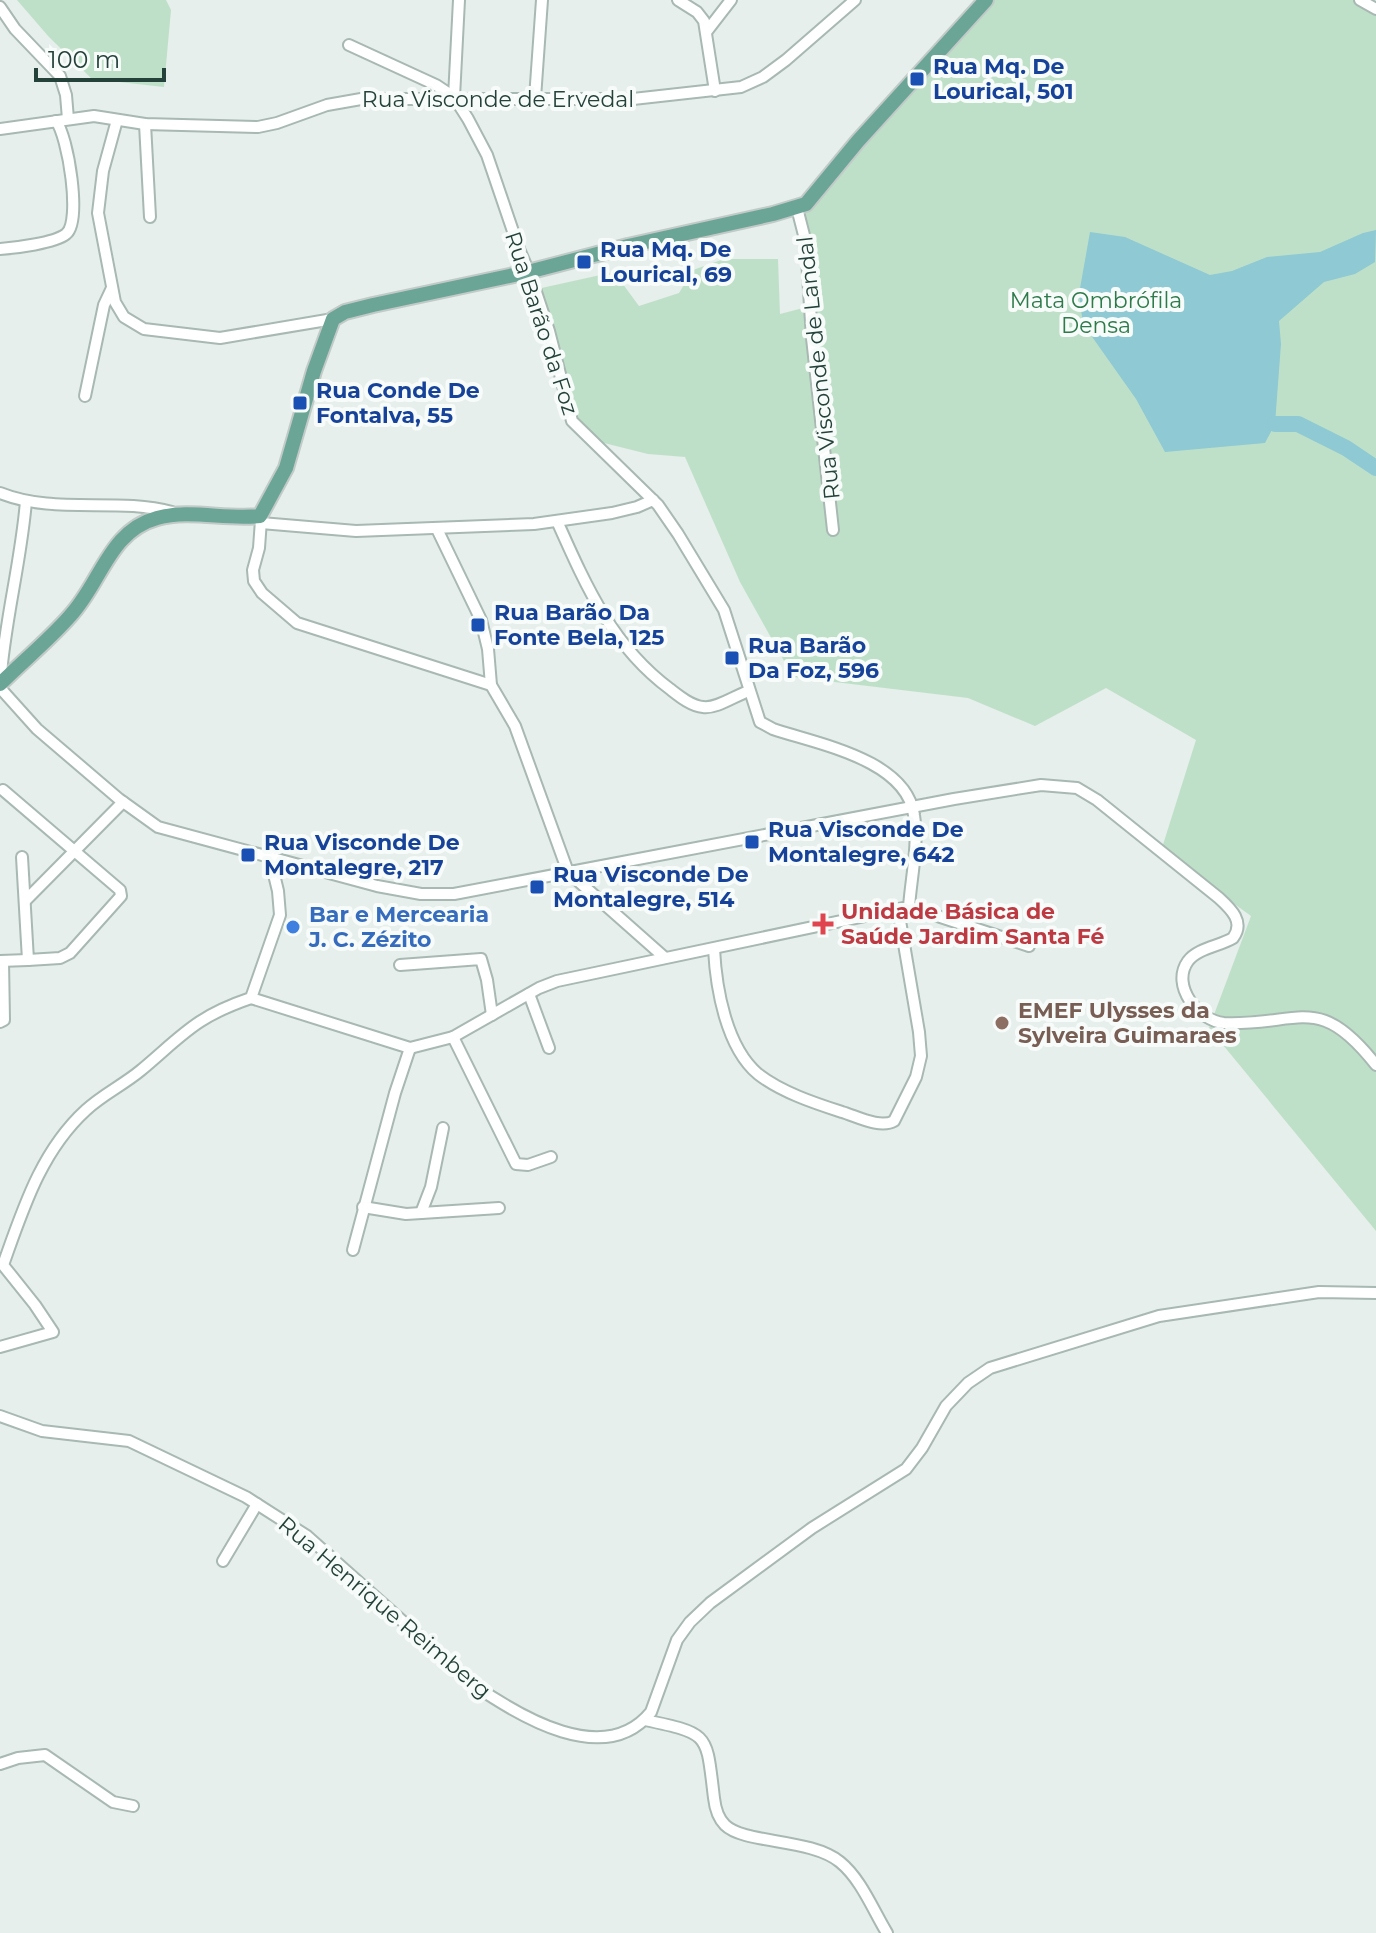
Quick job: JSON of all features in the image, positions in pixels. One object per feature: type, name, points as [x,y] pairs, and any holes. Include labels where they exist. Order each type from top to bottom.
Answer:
[{"type":"main road","points":[[0,688],[71,615],[128,532],[146,522],[177,515],[261,520],[286,468],[314,371],[333,319],[345,312],[386,302],[528,272],[806,204],[858,141],[986,0]]},
{"type":"street","points":[[455,98],[459,0]]},
{"type":"street","points":[[535,98],[542,0]]},
{"type":"street","points":[[678,0],[697,12],[707,31],[715,91]]},
{"type":"street","points":[[707,31],[731,0]]},
{"type":"street","name":"Rua Visconde de Ervedal","points":[[0,129],[94,116],[145,124],[258,127],[353,100],[633,99],[715,91],[741,87],[763,77],[855,0]]},
{"type":"street","points":[[1360,0],[1376,9]]},
{"type":"street","points":[[0,7],[15,29],[60,76],[66,95],[62,128],[74,217],[72,227],[62,237],[0,249]]},
{"type":"street","name":"Rua Barão da Foz","points":[[349,45],[421,77],[455,98],[468,119],[487,155],[549,331],[572,421],[653,500],[678,534],[724,610],[760,722],[873,763],[897,785],[912,807]]},
{"type":"street","points":[[468,119],[474,99]]},
{"type":"street","points":[[117,120],[98,203],[100,235],[112,288],[118,310],[129,322],[144,329],[232,338],[333,319]]},
{"type":"street","points":[[145,124],[150,217]]},
{"type":"street","name":"Rua Visconde de Landal","points":[[797,208],[806,243],[812,338],[833,530]]},
{"type":"street","points":[[85,396],[104,305],[112,288]]},
{"type":"street","points":[[0,493],[26,501],[145,508],[177,515]]},
{"type":"street","points":[[491,685],[297,623],[262,593],[254,581],[261,520],[318,529],[437,529],[557,521],[626,510],[653,500]]},
{"type":"street","points":[[26,501],[22,552],[3,631],[0,688],[37,729],[123,802],[158,827],[377,886],[435,895],[454,894],[1041,785],[1077,788],[1097,800],[1233,912],[1238,926],[1233,938],[1195,955],[1186,965],[1183,979],[1185,991],[1204,1017],[1224,1023],[1293,1017],[1327,1021],[1347,1033],[1376,1065]]},
{"type":"street","points":[[557,521],[598,604],[624,647],[653,677],[680,697],[695,705],[708,707],[749,691]]},
{"type":"street","points":[[437,529],[481,620],[488,649],[491,685],[515,726],[568,872],[664,957]]},
{"type":"street","points":[[0,1022],[4,1020],[2,961],[60,958],[70,953],[121,896],[120,890],[3,790]]},
{"type":"street","points":[[25,901],[123,802]]},
{"type":"street","points":[[714,949],[721,1008],[742,1052],[755,1071],[772,1083],[807,1099],[862,1118],[889,1124],[894,1121],[910,1091],[921,1056],[903,908],[915,826],[912,807]]},
{"type":"street","points":[[22,857],[28,960]]},
{"type":"street","points":[[251,998],[280,915],[270,858]]},
{"type":"street","points":[[0,1347],[53,1332],[3,1265],[39,1172],[69,1128],[98,1100],[139,1072],[174,1039],[220,1008],[251,998],[410,1048],[453,1037],[557,981],[903,908],[1029,946]]},
{"type":"street","points":[[400,965],[481,959],[492,1015]]},
{"type":"street","points":[[529,994],[549,1048]]},
{"type":"street","points":[[453,1037],[516,1164],[528,1165],[551,1157]]},
{"type":"street","points":[[353,1250],[410,1048]]},
{"type":"street","points":[[421,1213],[431,1187],[443,1128]]},
{"type":"street","points":[[363,1207],[386,1212],[421,1213],[499,1208]]},
{"type":"street","points":[[887,1933],[841,1862],[810,1847],[727,1828],[715,1805],[705,1742],[691,1732],[645,1720],[661,1689],[677,1640],[690,1622],[722,1594],[812,1528],[906,1469],[946,1406],[968,1383],[990,1368],[1159,1316],[1319,1292],[1376,1293]]},
{"type":"street","name":"Rua Henrique Reimberg","points":[[0,1416],[50,1433],[129,1441],[204,1475],[257,1504],[307,1536],[474,1685],[548,1728],[581,1736],[608,1736],[645,1720]]},
{"type":"street","points":[[223,1561],[257,1504]]},
{"type":"street","points":[[0,1764],[45,1755],[113,1802],[133,1806]]},
{"type":"green space","points":[[17,0],[166,0],[171,10],[164,87],[92,79]]},
{"type":"green space","name":"Mata Ombrófila Densa","points":[[988,0],[1365,0],[1376,6],[1376,1231],[1209,1028],[1251,916],[1161,851],[1196,740],[1106,688],[1035,726],[968,698],[793,677],[740,582],[685,457],[648,454],[592,440],[575,425],[537,289],[614,272],[639,306],[679,293],[693,270],[724,259],[778,259],[780,314],[803,308],[833,504],[804,203]]},
{"type":"water","points":[[1376,230],[1375,262],[1355,274],[1324,282],[1279,321],[1281,344],[1275,424],[1265,443],[1165,452],[1136,399],[1083,324],[1079,294],[1090,232],[1125,237],[1210,275],[1232,271],[1267,257],[1320,252]]},
{"type":"waterway","points":[[1275,424],[1298,424],[1346,448],[1376,468]]},
{"type":"place","name":"Rua Mq. De Lourical, 501","points":[[917,79]]},
{"type":"place","name":"Rua Mq. De Lourical, 69","points":[[584,262]]},
{"type":"place","name":"Rua Conde De Fontalva, 55","points":[[300,403]]},
{"type":"place","name":"Rua Barão Da Fonte Bela, 125","points":[[478,625]]},
{"type":"place","name":"Rua Barão Da Foz, 596","points":[[732,658]]},
{"type":"place","name":"Rua Visconde De Montalegre, 642","points":[[752,842]]},
{"type":"place","name":"Rua Visconde De Montalegre, 217","points":[[248,855]]},
{"type":"place","name":"Rua Visconde De Montalegre, 514","points":[[537,887]]},
{"type":"place","name":"Unidade Básica de Saúde Jardim Santa Fé","points":[[823,924]]},
{"type":"place","name":"Bar e Mercearia J. C. Zézito","points":[[293,927]]},
{"type":"place","name":"EMEF Ulysses da Sylveira Guimaraes","points":[[1002,1023]]}]
